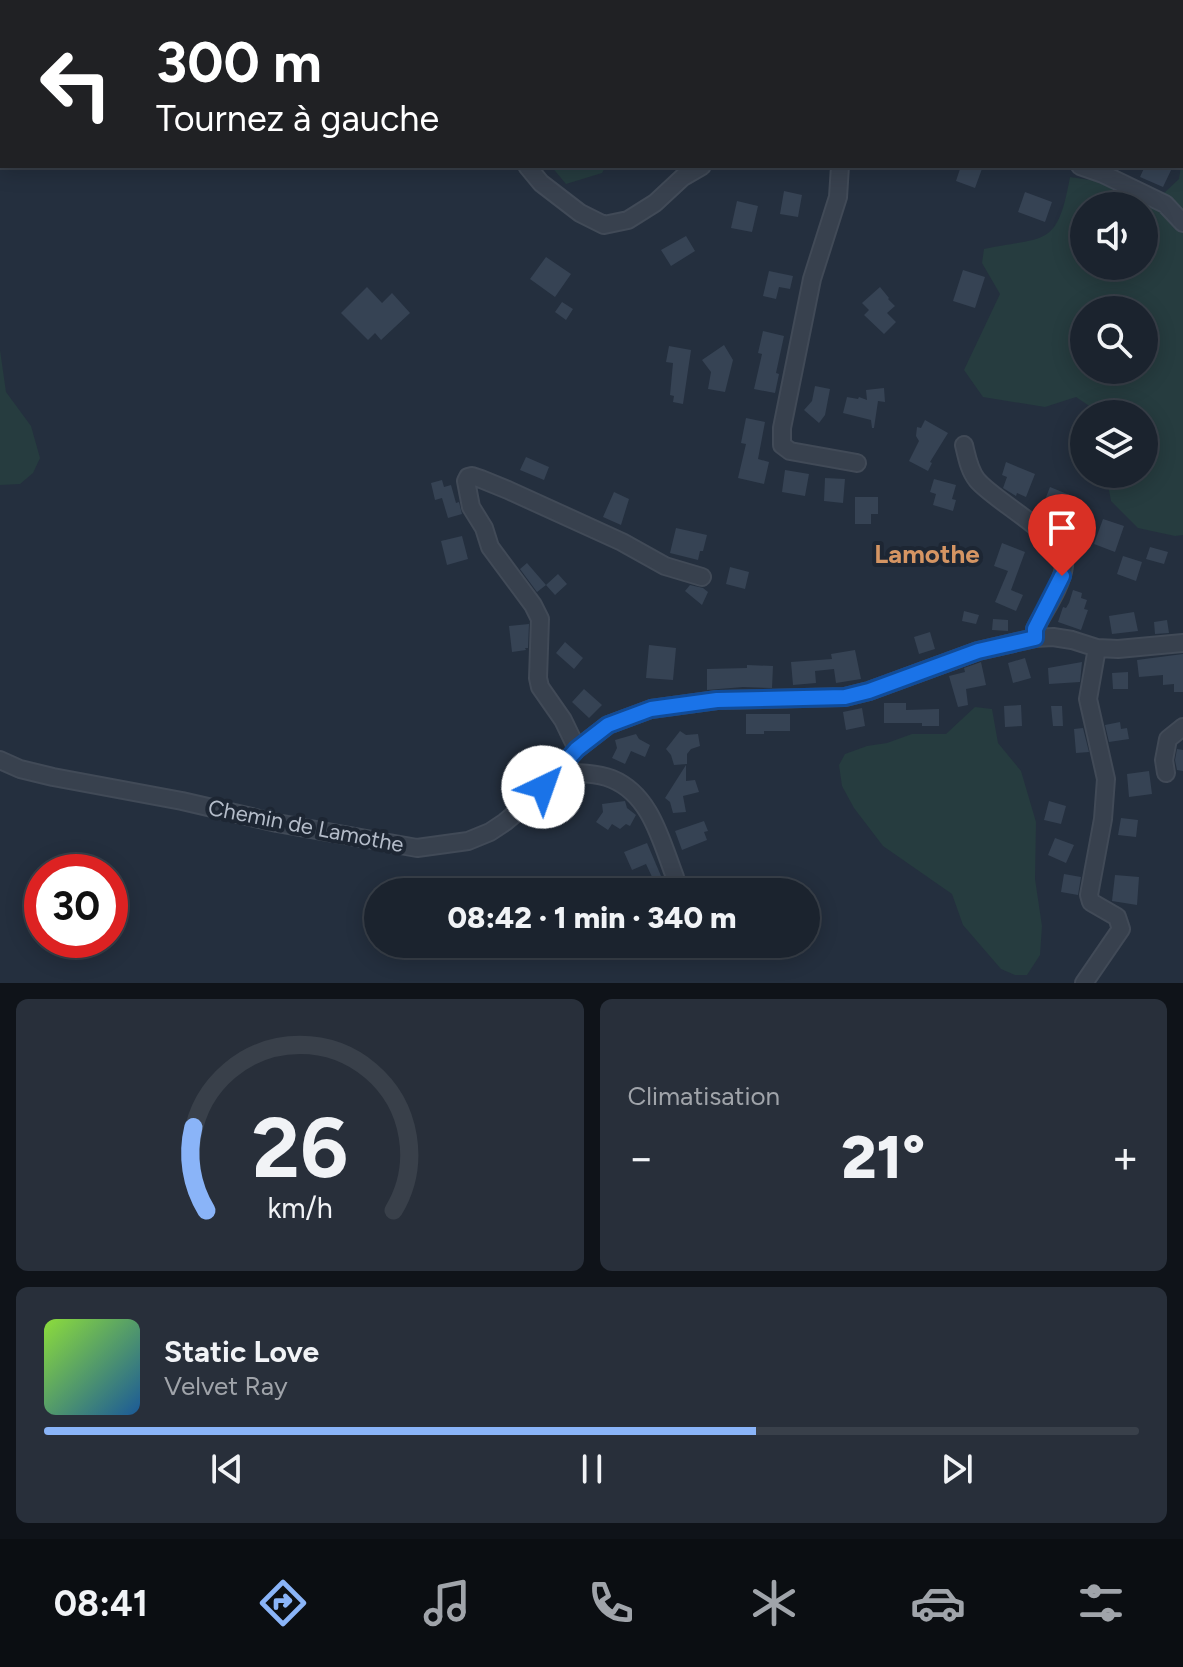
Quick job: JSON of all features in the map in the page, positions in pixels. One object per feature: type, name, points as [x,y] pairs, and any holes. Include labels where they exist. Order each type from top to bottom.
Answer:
[{"type":"street","points":[[529,168],[541,183],[580,213],[604,225],[628,220],[699,168]]},
{"type":"street","points":[[840,168],[838,197],[812,279],[782,428],[782,445],[790,451],[857,463]]},
{"type":"street","points":[[1086,168],[1165,204],[1183,223]]},
{"type":"street","points":[[964,445],[976,479],[1061,550],[1065,562],[1062,576],[1035,629],[1035,638]]},
{"type":"street","points":[[577,749],[563,720],[540,687],[540,619],[490,547],[484,528],[471,507],[468,477],[508,490],[622,542],[665,566],[702,577]]},
{"type":"street","name":"Chemin de Lamothe","points":[[0,760],[20,769],[53,777],[417,848],[460,843],[490,832],[530,801],[577,749],[608,725],[651,709],[717,700],[845,697],[978,651],[1035,638],[1063,639],[1097,648],[1118,649],[1183,643]]},
{"type":"street","points":[[1084,983],[1121,929],[1117,917],[1091,902],[1089,895],[1103,819],[1106,779],[1088,699],[1097,648]]},
{"type":"street","points":[[1166,773],[1164,760],[1168,739],[1183,727]]},
{"type":"street","points":[[555,773],[612,778],[640,797],[655,823],[675,877]]},
{"type":"green space","points":[[553,168],[605,168],[602,173],[566,184]]},
{"type":"green space","points":[[1183,168],[1183,535],[1138,528],[1111,501],[1109,488],[1158,488],[1158,400],[1080,400],[1076,397],[1045,407],[983,397],[964,370],[1000,294],[982,263],[984,249],[1046,235],[1060,216],[1070,177],[1103,182],[1115,192],[1070,192],[1070,280],[1158,280],[1158,199],[1179,179]]},
{"type":"green space","points":[[0,350],[6,392],[31,426],[40,458],[33,473],[20,484],[0,485]]},
{"type":"green space","points":[[975,707],[992,709],[998,743],[1021,771],[1036,822],[1035,879],[1042,926],[1040,955],[1027,975],[1015,975],[1001,969],[963,925],[952,894],[883,846],[854,808],[842,786],[839,765],[845,754],[912,734],[946,734]]},
{"type":"building","points":[[960,168],[982,168],[975,188],[956,181]]},
{"type":"building","points":[[1144,168],[1172,168],[1163,187],[1140,177]]},
{"type":"building","points":[[784,191],[802,195],[798,217],[780,214]]},
{"type":"building","points":[[1025,192],[1052,202],[1045,222],[1018,212]]},
{"type":"building","points":[[737,201],[758,206],[752,232],[731,228]]},
{"type":"building","points":[[686,236],[695,251],[671,266],[661,250]]},
{"type":"building","points":[[546,257],[571,274],[555,297],[530,279]]},
{"type":"building","points":[[963,270],[985,277],[975,308],[953,301]]},
{"type":"building","points":[[769,271],[793,276],[790,289],[779,287],[776,299],[763,296]]},
{"type":"building","points":[[367,287],[382,303],[392,293],[410,313],[381,340],[375,333],[368,340],[341,313]]},
{"type":"building","points":[[880,287],[895,306],[887,313],[896,322],[884,334],[864,315],[869,310],[862,303]]},
{"type":"building","points":[[562,302],[573,309],[566,320],[555,312]]},
{"type":"building","points":[[763,331],[784,336],[775,393],[754,389],[762,354],[758,353]]},
{"type":"building","points":[[724,345],[733,360],[725,392],[708,389],[711,372],[702,360]]},
{"type":"building","points":[[669,346],[691,350],[683,404],[673,402],[674,396],[670,395],[673,363],[666,362]]},
{"type":"building","points":[[815,386],[830,389],[825,415],[819,423],[804,410],[812,401]]},
{"type":"building","points":[[884,388],[885,402],[878,401],[874,428],[871,420],[843,413],[847,397],[867,400],[866,390]]},
{"type":"building","points":[[746,418],[765,422],[758,459],[769,462],[764,484],[738,478],[746,444],[741,443]]},
{"type":"building","points":[[925,420],[948,433],[930,462],[928,471],[909,461],[919,441],[917,427],[921,428]]},
{"type":"building","points":[[526,457],[549,467],[544,480],[520,470]]},
{"type":"building","points":[[1006,462],[1035,474],[1026,497],[1017,493],[1016,496],[1003,488],[1007,477],[1002,475]]},
{"type":"building","points":[[785,470],[809,474],[805,496],[782,492]]},
{"type":"building","points":[[825,478],[845,479],[843,503],[824,501]]},
{"type":"building","points":[[934,479],[956,485],[953,511],[933,505],[936,494],[930,492]]},
{"type":"building","points":[[442,480],[444,487],[451,485],[462,514],[448,518],[442,498],[435,500],[431,483]]},
{"type":"building","points":[[1050,487],[1072,496],[1065,514],[1043,505]]},
{"type":"building","points":[[614,492],[629,499],[621,525],[603,517]]},
{"type":"building","points":[[855,497],[878,497],[878,514],[871,514],[871,524],[855,524]]},
{"type":"building","points":[[1103,519],[1124,526],[1115,552],[1094,544]]},
{"type":"building","points":[[676,528],[707,535],[698,560],[670,553]]},
{"type":"building","points":[[462,536],[468,559],[447,565],[441,541]]},
{"type":"building","points":[[1002,543],[1025,552],[1011,590],[1023,595],[1016,611],[995,602],[1008,571],[994,566]]},
{"type":"building","points":[[1150,547],[1168,552],[1164,564],[1146,559]]},
{"type":"building","points":[[1123,556],[1142,562],[1136,581],[1117,574]]},
{"type":"building","points":[[527,563],[546,585],[537,592],[520,569]]},
{"type":"building","points":[[730,567],[749,572],[745,589],[726,584]]},
{"type":"building","points":[[558,574],[567,584],[555,595],[546,585]]},
{"type":"building","points":[[690,585],[708,592],[702,605],[685,591]]},
{"type":"building","points":[[1073,590],[1082,593],[1081,598],[1087,600],[1084,609],[1088,610],[1081,630],[1058,622]]},
{"type":"building","points":[[964,611],[979,615],[976,624],[962,621]]},
{"type":"building","points":[[1134,612],[1138,631],[1112,634],[1109,616]]},
{"type":"building","points":[[993,619],[1008,620],[1008,631],[992,630]]},
{"type":"building","points":[[1167,620],[1169,633],[1155,634],[1154,622]]},
{"type":"building","points":[[529,624],[528,648],[512,652],[509,626]]},
{"type":"building","points":[[930,632],[935,649],[919,654],[914,637]]},
{"type":"building","points":[[565,642],[583,658],[574,669],[556,653]]},
{"type":"building","points":[[649,645],[676,648],[673,680],[646,678]]},
{"type":"building","points":[[855,650],[861,679],[836,683],[834,669],[815,671],[816,683],[793,685],[791,662],[832,659],[831,654]]},
{"type":"building","points":[[1183,654],[1183,692],[1174,692],[1174,684],[1163,685],[1163,675],[1139,677],[1137,660]]},
{"type":"building","points":[[1025,658],[1031,678],[1013,683],[1008,663]]},
{"type":"building","points":[[981,662],[986,685],[966,689],[968,705],[958,707],[949,676],[965,672],[964,668]]},
{"type":"building","points":[[1082,662],[1080,682],[1049,684],[1048,668]]},
{"type":"building","points":[[747,665],[773,666],[772,688],[707,690],[707,669],[747,668]]},
{"type":"building","points":[[1128,672],[1128,689],[1113,689],[1112,673]]},
{"type":"building","points":[[584,689],[602,705],[589,718],[572,702]]},
{"type":"building","points":[[884,703],[906,703],[906,710],[939,709],[939,726],[884,723]]},
{"type":"building","points":[[1021,705],[1022,726],[1005,727],[1004,706]]},
{"type":"building","points":[[1051,706],[1062,706],[1063,726],[1053,726]]},
{"type":"building","points":[[862,708],[865,726],[846,730],[843,712]]},
{"type":"building","points":[[746,714],[790,714],[790,731],[746,734]]},
{"type":"building","points":[[1120,722],[1121,729],[1127,728],[1129,739],[1109,742],[1105,725]]},
{"type":"building","points":[[1083,728],[1089,752],[1076,753],[1074,729]]},
{"type":"building","points":[[680,731],[686,735],[698,734],[700,746],[687,754],[687,764],[674,765],[666,749]]},
{"type":"building","points":[[636,734],[650,745],[645,757],[631,751],[625,764],[612,758],[617,748],[615,740]]},
{"type":"building","points":[[1177,749],[1183,750],[1183,771],[1177,770]]},
{"type":"building","points":[[686,765],[686,781],[695,780],[699,792],[683,796],[686,812],[673,813],[670,802],[665,798]]},
{"type":"building","points":[[1149,771],[1152,794],[1129,797],[1127,774]]},
{"type":"building","points":[[625,801],[627,808],[636,815],[630,826],[626,824],[620,829],[612,824],[608,830],[596,822],[603,812],[602,804]]},
{"type":"building","points":[[1049,801],[1066,806],[1061,824],[1044,820]]},
{"type":"building","points":[[1121,818],[1138,820],[1136,837],[1118,835]]},
{"type":"building","points":[[704,821],[707,840],[682,850],[675,831]]},
{"type":"building","points":[[1055,838],[1074,845],[1066,863],[1048,855]]},
{"type":"building","points":[[647,843],[661,876],[653,878],[646,864],[632,870],[624,852]]},
{"type":"building","points":[[1064,874],[1081,877],[1078,895],[1061,892]]},
{"type":"building","points":[[1115,875],[1139,877],[1137,905],[1112,901]]},
{"type":"district","name":"Lamothe","points":[[927,554]]},
{"type":"route","points":[[543,787],[577,749],[608,725],[651,709],[717,700],[845,697],[978,651],[1035,638],[1035,629],[1062,576]]}]
